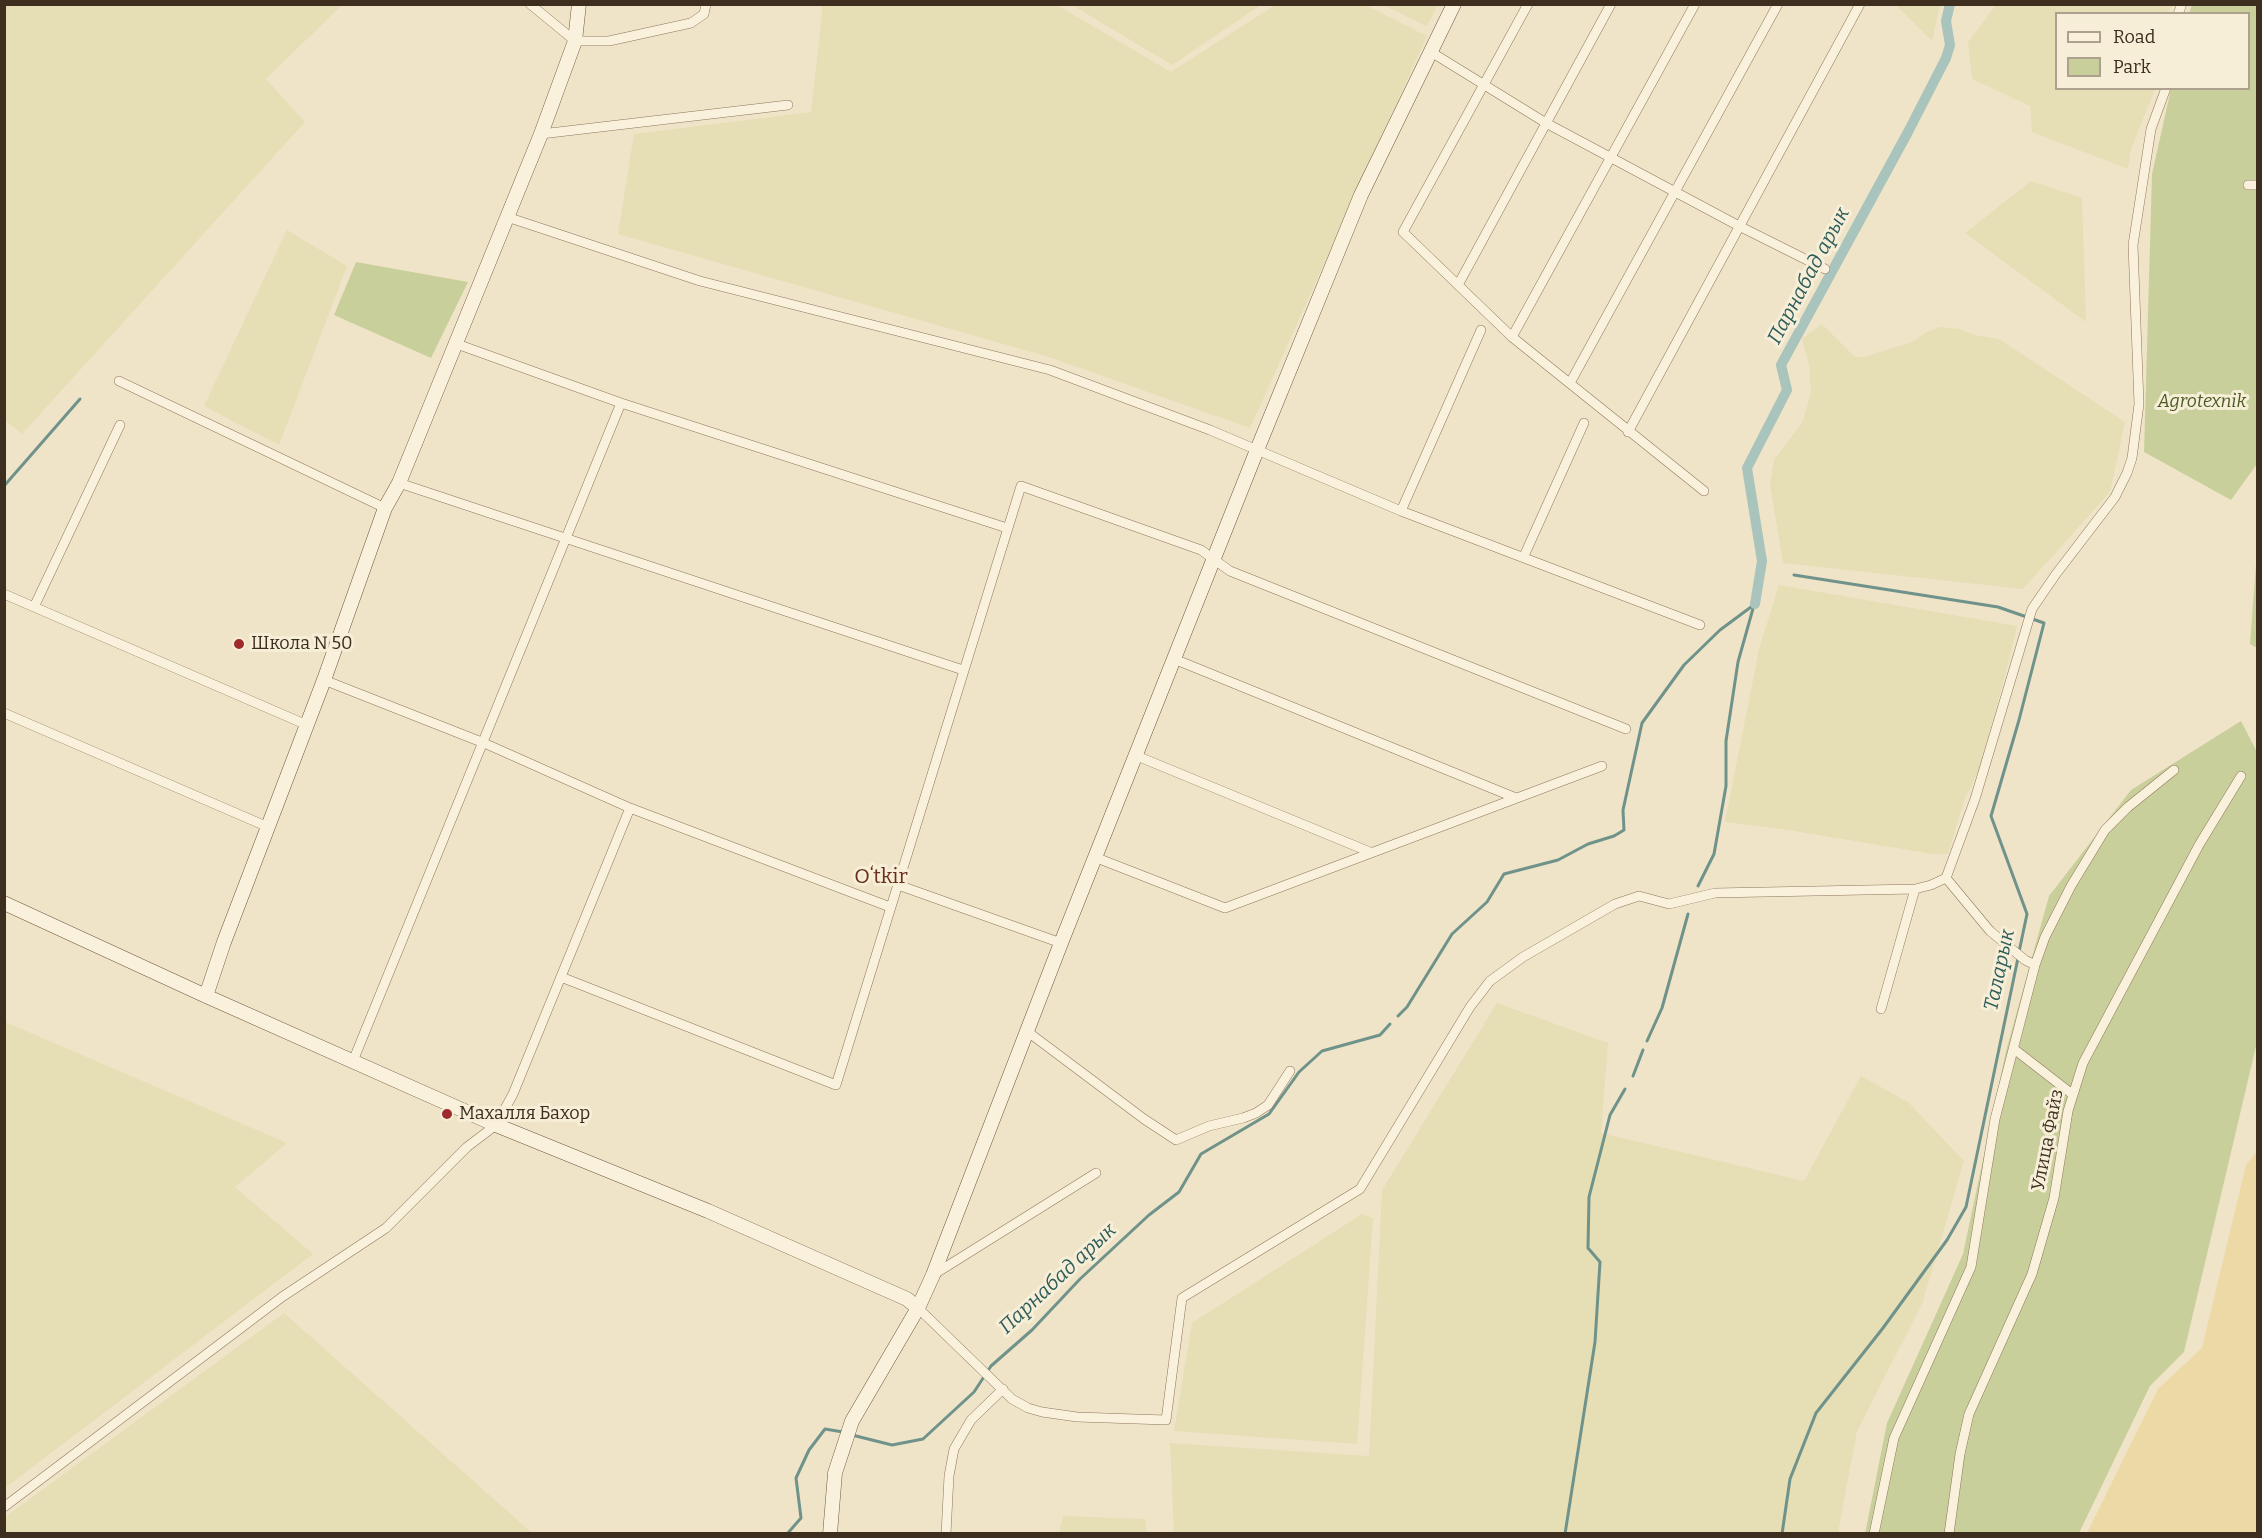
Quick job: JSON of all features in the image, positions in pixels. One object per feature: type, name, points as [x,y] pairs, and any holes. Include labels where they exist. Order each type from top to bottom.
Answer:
[{"type":"street","points":[[530,4],[575,41],[609,41],[691,23],[704,14],[706,4]]},
{"type":"street","points":[[206,996],[308,725],[386,508],[399,483],[454,343],[541,134],[575,41],[579,4]]},
{"type":"street","points":[[830,1533],[835,1473],[852,1421],[918,1308],[933,1275],[1061,943],[1361,195],[1454,4]]},
{"type":"street","points":[[1528,4],[1403,232],[1512,337],[1704,491]]},
{"type":"street","points":[[1458,285],[1611,4]]},
{"type":"street","points":[[1512,337],[1695,4]]},
{"type":"street","points":[[1570,383],[1778,4]]},
{"type":"street","points":[[1628,432],[1860,4]]},
{"type":"street","points":[[1431,52],[1546,123],[1825,269]]},
{"type":"street","points":[[4,903],[496,1125],[708,1211],[907,1299],[1019,1404],[1042,1412],[1077,1417],[1166,1420],[1182,1298],[1360,1189],[1454,1032],[1490,981],[1523,957],[1615,904],[1639,896],[1669,904],[1715,894],[1915,889],[1946,878],[1975,799],[2032,609],[2115,497],[2132,458],[2139,404],[2133,245],[2151,129],[2165,90]]},
{"type":"street","points":[[541,134],[788,105]]},
{"type":"street","points":[[507,217],[700,280],[1050,370],[1257,450],[1401,510],[1700,625]]},
{"type":"street","points":[[1401,510],[1481,330]]},
{"type":"street","points":[[454,343],[621,403],[1007,528]]},
{"type":"street","points":[[119,381],[386,508]]},
{"type":"street","points":[[353,1061],[621,403]]},
{"type":"street","points":[[1524,556],[1584,423]]},
{"type":"street","points":[[34,607],[120,425]]},
{"type":"street","points":[[399,483],[963,670]]},
{"type":"street","points":[[561,977],[836,1085],[1021,486],[1201,549],[1230,571],[1626,729]]},
{"type":"street","points":[[4,594],[308,725]]},
{"type":"street","points":[[1174,659],[1516,798]]},
{"type":"street","points":[[324,680],[484,743],[630,808],[890,907]]},
{"type":"street","points":[[4,713],[268,827]]},
{"type":"street","points":[[1137,756],[1370,852]]},
{"type":"street","points":[[1096,858],[1225,908],[1602,766]]},
{"type":"street","points":[[1874,1533],[1894,1438],[1971,1267],[1995,1119],[2035,965],[2045,937],[2071,886],[2105,830],[2128,807],[2174,770]]},
{"type":"street","name":"Улица Файз","points":[[1949,1533],[1960,1454],[1969,1414],[2032,1274],[2054,1198],[2072,1094],[2083,1063],[2199,845],[2241,776]]},
{"type":"street","points":[[4,1507],[282,1297],[386,1228],[467,1146],[496,1125],[513,1094],[630,808]]},
{"type":"street","points":[[1946,878],[1990,931],[2025,960],[2035,965]]},
{"type":"street","points":[[898,885],[1061,943]]},
{"type":"street","points":[[1881,1009],[1915,889]]},
{"type":"street","points":[[1028,1032],[1144,1119],[1176,1140],[1209,1126],[1256,1113],[1268,1105],[1290,1071]]},
{"type":"street","points":[[2014,1049],[2072,1094]]},
{"type":"street","points":[[933,1275],[1096,1173]]},
{"type":"street","points":[[946,1533],[949,1476],[954,1449],[971,1420],[1003,1389]]},
{"type":"shaded area","points":[[5,4],[342,5],[266,79],[305,122],[22,434],[4,419]]},
{"type":"shaded area","points":[[1072,4],[1261,5],[1172,65]]},
{"type":"shaded area","points":[[821,5],[1057,5],[1171,72],[1275,5],[1365,5],[1427,36],[1250,428],[1049,357],[618,234],[634,134],[811,112]]},
{"type":"shaded area","points":[[1383,5],[1438,5],[1427,26]]},
{"type":"shaded area","points":[[1896,5],[1940,5],[1932,41]]},
{"type":"shaded area","points":[[1996,5],[2172,5],[2168,12],[2055,12],[2055,90],[2155,90],[2131,149],[2128,169],[2032,132],[2030,106],[1972,79],[1968,42]]},
{"type":"shaded area","points":[[2031,181],[2082,198],[2086,322],[1965,233]]},
{"type":"shaded area","points":[[287,230],[347,266],[279,445],[204,406]]},
{"type":"shaded area","points":[[1822,324],[1855,357],[1864,357],[1912,342],[1940,327],[1960,329],[1975,335],[1999,339],[2125,422],[2110,492],[2023,589],[1783,563],[1770,485],[1774,460],[1803,421],[1811,392],[1809,365],[1802,339]]},
{"type":"shaded area","points":[[1779,585],[2017,626],[1979,770],[1964,801],[1948,854],[1933,854],[1725,822],[1759,649]]},
{"type":"shaded area","points":[[1497,1003],[1608,1043],[1601,1133],[1804,1181],[1861,1076],[1908,1102],[1964,1161],[1922,1304],[1857,1431],[1838,1533],[1174,1533],[1170,1443],[1369,1456],[1382,1190]]},
{"type":"shaded area","points":[[5,1022],[287,1143],[235,1187],[313,1254],[5,1488]]},
{"type":"shaded area","points":[[1362,1214],[1373,1218],[1357,1444],[1174,1431],[1192,1323]]},
{"type":"shaded area","points":[[284,1313],[532,1533],[5,1533],[5,1517]]},
{"type":"shaded area","points":[[1063,1516],[1145,1519],[1147,1533],[1059,1533]]},
{"type":"green space","name":"Agrotexnik","points":[[2192,5],[2257,5],[2257,464],[2231,500],[2144,452],[2152,174],[2171,90],[2250,90],[2250,12],[2189,12]]},
{"type":"green space","points":[[356,262],[468,282],[431,358],[334,315]]},
{"type":"green space","points":[[2257,551],[2257,648],[2250,644]]},
{"type":"green space","points":[[2241,721],[2257,752],[2257,1042],[2184,1352],[2150,1386],[2079,1533],[1865,1534],[1887,1423],[1963,1254],[2006,1051],[2049,896],[2131,790]]},
{"type":"sand","points":[[2257,1151],[2257,1533],[2087,1533],[2158,1389],[2202,1348],[2246,1165]]},
{"type":"waterway","name":"Парнабад арык","points":[[1755,604],[1762,561],[1747,468],[1787,390],[1781,365],[1946,58],[1950,45],[1946,21],[1950,4]]},
{"type":"waterway","points":[[4,486],[80,399]]},
{"type":"waterway","name":"Таларык","points":[[1794,575],[1998,607],[2044,623],[1991,816],[2027,914],[2019,952]]},
{"type":"waterway","name":"Парнабад арык","points":[[1398,1016],[1407,1007],[1452,934],[1487,902],[1504,874],[1558,860],[1588,844],[1614,836],[1624,830],[1623,810],[1642,723],[1684,665],[1720,630],[1755,604]]},
{"type":"waterway","points":[[1698,886],[1714,854],[1726,786],[1726,741],[1738,662],[1754,605]]},
{"type":"waterway","points":[[1647,1041],[1662,1008],[1688,914]]},
{"type":"waterway","name":"Таларык","points":[[1782,1534],[1790,1479],[1816,1413],[1883,1328],[1947,1240],[1966,1207],[2018,958]]},
{"type":"waterway","name":"Парнабад арык","points":[[852,1435],[892,1445],[923,1439],[974,1392],[991,1366],[1032,1330],[1080,1279],[1149,1215],[1179,1192],[1201,1154],[1269,1114],[1299,1072],[1322,1051],[1380,1035],[1390,1024]]},
{"type":"waterway","points":[[1633,1076],[1643,1050]]},
{"type":"waterway","points":[[1565,1534],[1595,1342],[1600,1262],[1588,1248],[1589,1197],[1610,1115],[1625,1089]]},
{"type":"waterway","name":"Парнабад арык","points":[[787,1534],[801,1518],[796,1478],[809,1450],[825,1429],[843,1432]]},
{"type":"place","name":"Школа N 50","points":[[239,644]]},
{"type":"place","name":"Махалля Бахор","points":[[447,1114]]},
{"type":"district","name":"Oʻtkir","points":[[881,877]]}]
